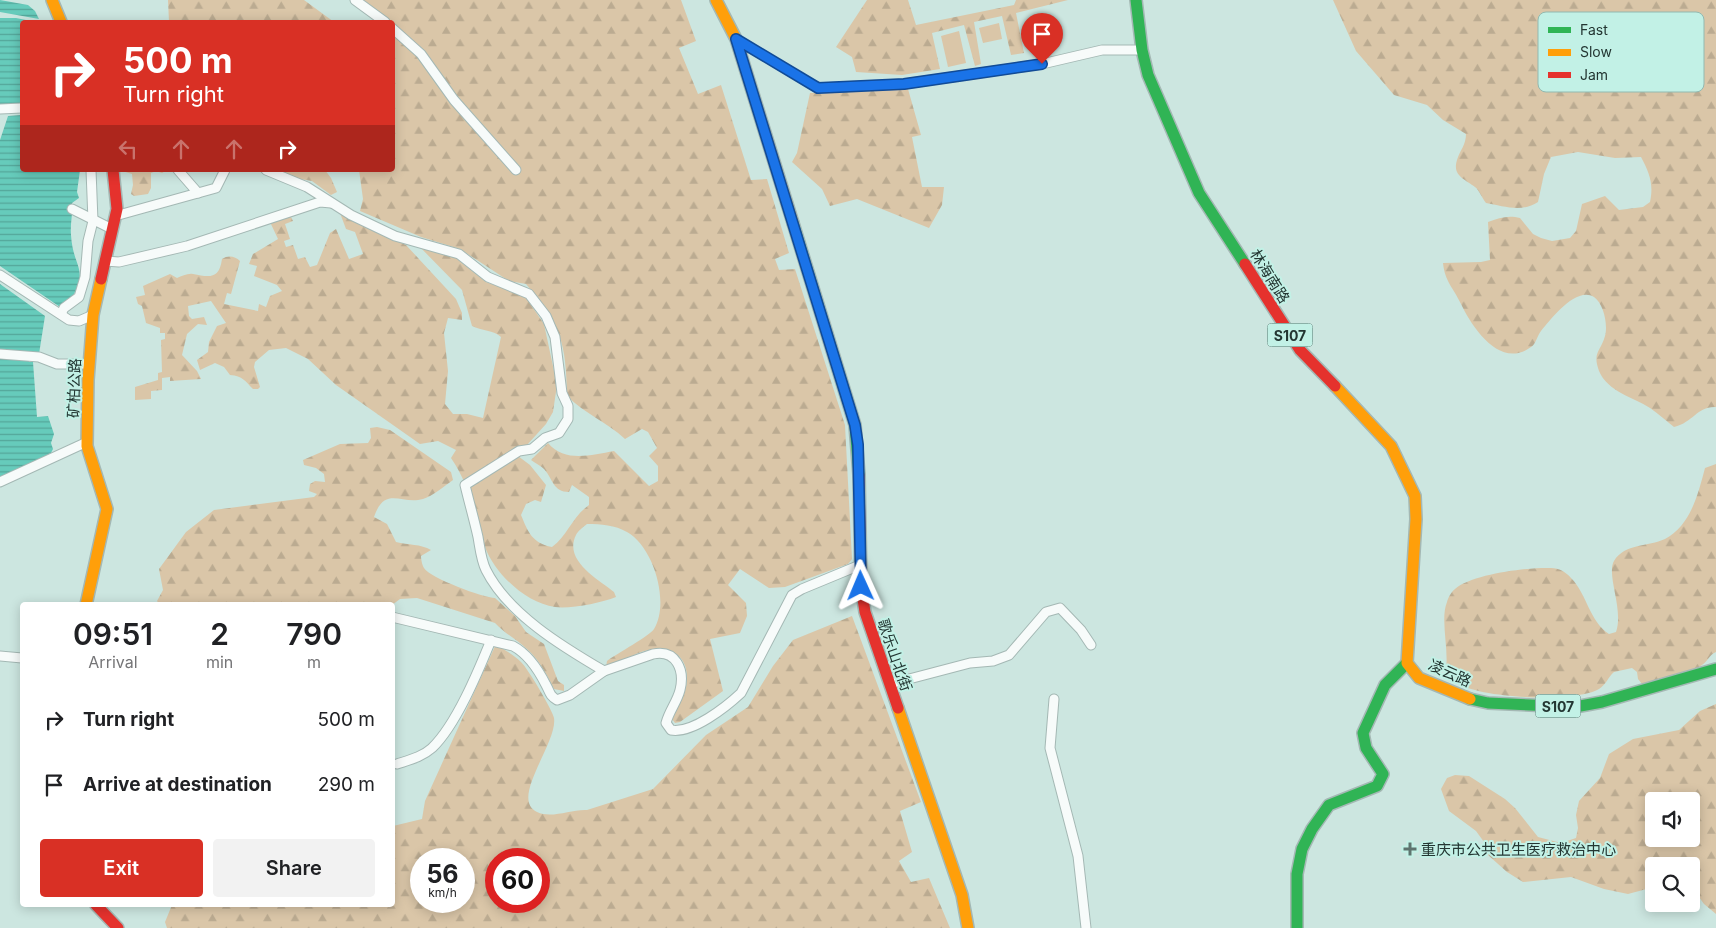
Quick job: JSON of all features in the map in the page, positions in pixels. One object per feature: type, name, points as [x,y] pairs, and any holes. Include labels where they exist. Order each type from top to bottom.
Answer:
[{"type":"main road","points":[[52,0],[60,20]]},
{"type":"main road","name":"歌乐山北街","points":[[716,0],[736,39],[855,425],[858,445],[860,565],[865,612],[962,895],[968,928]]},
{"type":"main road","name":"林海南路","points":[[1136,0],[1142,50],[1148,75],[1199,192],[1300,350],[1391,446],[1414,496],[1416,519],[1407,663]]},
{"type":"main road","name":"矿柏公路","points":[[87,602],[107,509],[88,442],[89,364],[93,315],[117,209],[113,172]]},
{"type":"main road","name":"凌云路","points":[[1297,927],[1298,874],[1302,849],[1312,829],[1329,804],[1377,786],[1383,774],[1366,748],[1363,733],[1385,685],[1407,663],[1419,678],[1471,699],[1488,703],[1575,707],[1716,669]]},
{"type":"main road","points":[[98,907],[118,928]]},
{"type":"street","points":[[355,0],[382,20]]},
{"type":"street","points":[[395,31],[421,54],[454,100],[516,170]]},
{"type":"street","points":[[736,39],[818,88],[904,84],[1042,64],[1102,50],[1142,50]]},
{"type":"street","points":[[0,109],[20,108]]},
{"type":"street","points":[[60,314],[64,308],[79,297],[84,284],[88,241],[93,221],[91,172]]},
{"type":"street","points":[[180,172],[198,193]]},
{"type":"street","points":[[115,216],[216,188],[224,172]]},
{"type":"street","points":[[271,172],[307,187],[351,215],[395,236],[459,254],[488,277],[529,294],[546,316],[555,337],[562,393],[568,406],[568,419],[558,433],[545,438],[532,449],[519,451],[465,485],[486,570],[502,594],[553,641],[604,671]]},
{"type":"street","points":[[105,261],[119,262],[187,246],[320,202],[333,204]]},
{"type":"street","points":[[72,209],[112,229]]},
{"type":"street","points":[[0,275],[69,320],[79,321],[93,315]]},
{"type":"street","points":[[84,284],[98,292]]},
{"type":"street","points":[[0,354],[39,356],[58,364],[89,364]]},
{"type":"street","points":[[0,482],[88,442]]},
{"type":"street","points":[[395,618],[512,646],[525,653],[546,685],[550,696],[557,700],[570,695],[604,671],[660,652],[674,658],[680,669],[680,690],[666,723],[671,730],[678,732],[690,728],[730,703],[741,692],[792,595],[860,565]]},
{"type":"street","points":[[890,684],[970,663],[993,661],[1009,655],[1046,612],[1060,608],[1081,630],[1091,645]]},
{"type":"street","points":[[397,764],[422,755],[432,748],[447,730],[482,664],[491,640]]},
{"type":"street","points":[[0,656],[20,658]]},
{"type":"street","points":[[1054,699],[1050,748],[1078,856],[1086,928]]},
{"type":"green space","points":[[168,0],[304,0],[331,20],[169,20]]},
{"type":"green space","points":[[362,0],[681,0],[696,41],[679,48],[698,94],[721,85],[751,180],[767,179],[789,253],[775,259],[779,270],[795,269],[845,425],[852,559],[848,564],[785,587],[769,588],[740,569],[728,585],[746,603],[747,616],[740,633],[710,639],[723,691],[680,722],[675,723],[672,719],[685,691],[687,676],[682,659],[676,654],[661,649],[651,650],[641,652],[615,665],[606,667],[607,661],[651,632],[659,618],[660,591],[652,562],[637,539],[627,532],[608,525],[587,524],[577,534],[573,544],[574,553],[584,569],[614,592],[616,597],[586,605],[569,607],[555,607],[533,600],[504,577],[490,557],[485,547],[468,490],[451,458],[456,450],[438,441],[420,444],[336,385],[308,359],[286,348],[269,350],[255,362],[254,367],[260,387],[258,389],[253,389],[243,379],[230,375],[224,367],[215,363],[200,370],[197,360],[208,352],[209,342],[217,326],[226,323],[211,301],[188,306],[189,316],[192,319],[204,317],[207,325],[198,324],[187,334],[182,355],[197,371],[201,379],[170,381],[170,377],[162,378],[162,390],[151,391],[151,399],[135,400],[135,387],[158,380],[158,373],[162,372],[161,340],[165,339],[165,333],[160,333],[160,328],[146,323],[142,306],[138,304],[136,297],[145,295],[143,286],[170,274],[177,278],[189,274],[212,276],[216,274],[221,266],[222,259],[234,257],[240,261],[231,294],[227,293],[224,304],[258,311],[259,304],[266,307],[270,296],[282,291],[277,285],[254,276],[257,266],[249,264],[253,254],[278,239],[270,222],[290,215],[293,221],[285,224],[290,239],[284,241],[286,247],[293,245],[298,259],[305,257],[310,267],[317,265],[330,233],[336,229],[349,259],[363,254],[355,232],[346,229],[340,213],[406,245],[456,299],[462,313],[462,320],[448,318],[444,333],[448,371],[445,404],[453,414],[467,414],[483,418],[501,337],[495,333],[472,326],[462,290],[417,244],[456,258],[486,282],[525,296],[544,324],[557,385],[553,412],[546,424],[527,445],[510,450],[530,465],[546,485],[541,502],[535,500],[526,504],[521,515],[535,540],[552,547],[578,515],[589,505],[589,497],[572,485],[569,492],[560,490],[544,469],[531,460],[548,443],[562,453],[570,455],[587,456],[614,451],[649,486],[658,481],[658,466],[649,456],[657,448],[648,432],[642,429],[625,439],[567,396],[565,361],[559,335],[547,311],[526,284],[509,281],[460,249],[421,237],[360,211],[363,199],[359,172],[395,172],[395,20],[379,20]]},
{"type":"green space","points":[[867,0],[908,0],[916,25],[1014,5],[1016,0],[1068,0],[1016,13],[1024,53],[1011,55],[1002,16],[974,22],[981,64],[975,66],[964,25],[932,33],[940,69],[902,75],[856,72],[852,57],[836,47]]},
{"type":"green space","points":[[1333,0],[1716,0],[1716,407],[1704,409],[1681,425],[1674,427],[1650,408],[1608,384],[1599,371],[1596,360],[1605,336],[1606,326],[1600,304],[1594,297],[1580,296],[1564,305],[1541,331],[1533,346],[1520,353],[1509,353],[1498,350],[1480,334],[1472,324],[1446,275],[1443,263],[1490,260],[1488,222],[1500,218],[1520,218],[1533,234],[1552,241],[1570,238],[1576,231],[1582,204],[1605,196],[1619,210],[1643,207],[1650,202],[1651,184],[1641,157],[1615,158],[1578,152],[1551,157],[1544,174],[1538,202],[1519,208],[1486,203],[1476,188],[1460,176],[1456,170],[1457,160],[1466,134],[1443,120],[1427,105],[1394,95],[1356,51]]},
{"type":"green space","points":[[999,23],[1002,39],[983,43],[979,28]]},
{"type":"green space","points":[[959,31],[966,63],[948,67],[941,36]]},
{"type":"green space","points":[[908,89],[921,135],[912,137],[922,187],[944,187],[942,205],[929,228],[857,199],[830,206],[822,189],[792,162],[797,153],[810,93]]},
{"type":"green space","points":[[126,172],[154,172],[151,173],[151,188],[148,194],[134,196],[131,194],[133,185],[132,174]]},
{"type":"green space","points":[[281,172],[326,172],[337,192],[331,195],[312,181],[294,178]]},
{"type":"green space","points":[[377,427],[390,430],[451,472],[453,480],[423,499],[389,499],[378,507],[374,517],[387,524],[396,542],[431,550],[421,556],[423,567],[428,572],[458,587],[495,598],[515,616],[526,632],[544,644],[558,681],[564,685],[564,691],[554,689],[543,668],[532,654],[495,623],[417,598],[400,599],[395,603],[157,601],[163,590],[159,569],[186,532],[214,510],[314,497],[317,494],[309,491],[310,484],[315,481],[325,482],[324,474],[316,468],[304,465],[303,460],[340,444],[368,443],[371,438],[370,428]]},
{"type":"green space","points":[[1716,464],[1716,652],[1704,663],[1696,669],[1681,675],[1642,684],[1638,679],[1637,672],[1632,668],[1614,672],[1599,689],[1570,696],[1527,697],[1484,692],[1468,688],[1452,678],[1446,670],[1444,617],[1447,600],[1454,590],[1474,579],[1529,569],[1551,568],[1560,570],[1567,574],[1576,584],[1592,615],[1602,629],[1609,634],[1616,632],[1618,613],[1612,575],[1614,561],[1619,555],[1630,548],[1658,542],[1674,533],[1681,526],[1692,508],[1705,468]]},
{"type":"green space","points":[[852,616],[921,802],[900,811],[912,852],[899,861],[911,882],[929,878],[950,928],[167,928],[165,922],[171,907],[395,907],[395,826],[422,819],[425,801],[496,644],[521,662],[534,680],[553,714],[553,729],[528,795],[530,805],[537,812],[543,814],[549,815],[587,810],[653,789],[706,735],[748,707],[773,666],[793,640]]},
{"type":"green space","points":[[1716,704],[1716,914],[1700,898],[1700,857],[1645,857],[1645,889],[1628,894],[1604,889],[1571,877],[1523,882],[1507,872],[1488,855],[1484,842],[1476,831],[1449,811],[1441,789],[1447,778],[1455,775],[1469,776],[1505,799],[1515,808],[1538,837],[1561,843],[1576,838],[1578,828],[1576,815],[1579,801],[1600,778],[1609,754],[1633,739],[1679,730],[1700,711]]},
{"type":"shaded area","points":[[0,0],[28,5],[35,11],[39,19],[0,12]]},
{"type":"shaded area","points":[[0,18],[26,20],[20,20],[20,107],[0,108]]},
{"type":"shaded area","points":[[20,115],[20,172],[80,172],[77,192],[79,198],[72,203],[71,231],[72,247],[80,276],[67,305],[60,307],[0,266],[0,140],[8,116]]},
{"type":"shaded area","points":[[0,284],[45,316],[39,354],[0,352]]},
{"type":"shaded area","points":[[0,357],[28,358],[29,362],[33,362],[37,417],[48,416],[54,434],[51,443],[53,449],[51,453],[0,478]]},
{"type":"traffic: fast","points":[[1136,0],[1142,50],[1148,75],[1199,193],[1245,264]]},
{"type":"traffic: fast","points":[[793,223],[855,425],[859,475]]},
{"type":"traffic: fast","points":[[1297,928],[1297,874],[1302,849],[1312,829],[1329,805],[1377,786],[1383,774],[1366,748],[1363,733],[1385,685],[1407,663]]},
{"type":"traffic: fast","points":[[1470,699],[1488,703],[1575,707],[1602,702],[1716,669]]},
{"type":"traffic: slow","points":[[52,0],[60,20]]},
{"type":"traffic: slow","points":[[716,0],[736,39],[793,223]]},
{"type":"traffic: slow","points":[[87,602],[107,509],[87,446],[88,380],[93,315],[101,279]]},
{"type":"traffic: slow","points":[[1335,386],[1391,446],[1415,496],[1416,519],[1407,663],[1419,678],[1470,699]]},
{"type":"traffic: slow","points":[[898,708],[962,895],[968,928]]},
{"type":"traffic: jam","points":[[101,279],[117,209],[113,172]]},
{"type":"traffic: jam","points":[[1245,264],[1300,350],[1335,386]]},
{"type":"traffic: jam","points":[[859,475],[861,586],[865,612],[898,708]]},
{"type":"traffic: jam","points":[[98,907],[118,928]]},
{"type":"place","name":"重庆市公共卫生医疗救治中心","points":[[1410,849]]},
{"type":"route","points":[[861,586],[858,445],[855,425],[736,39],[818,88],[904,84],[1042,64]]}]
